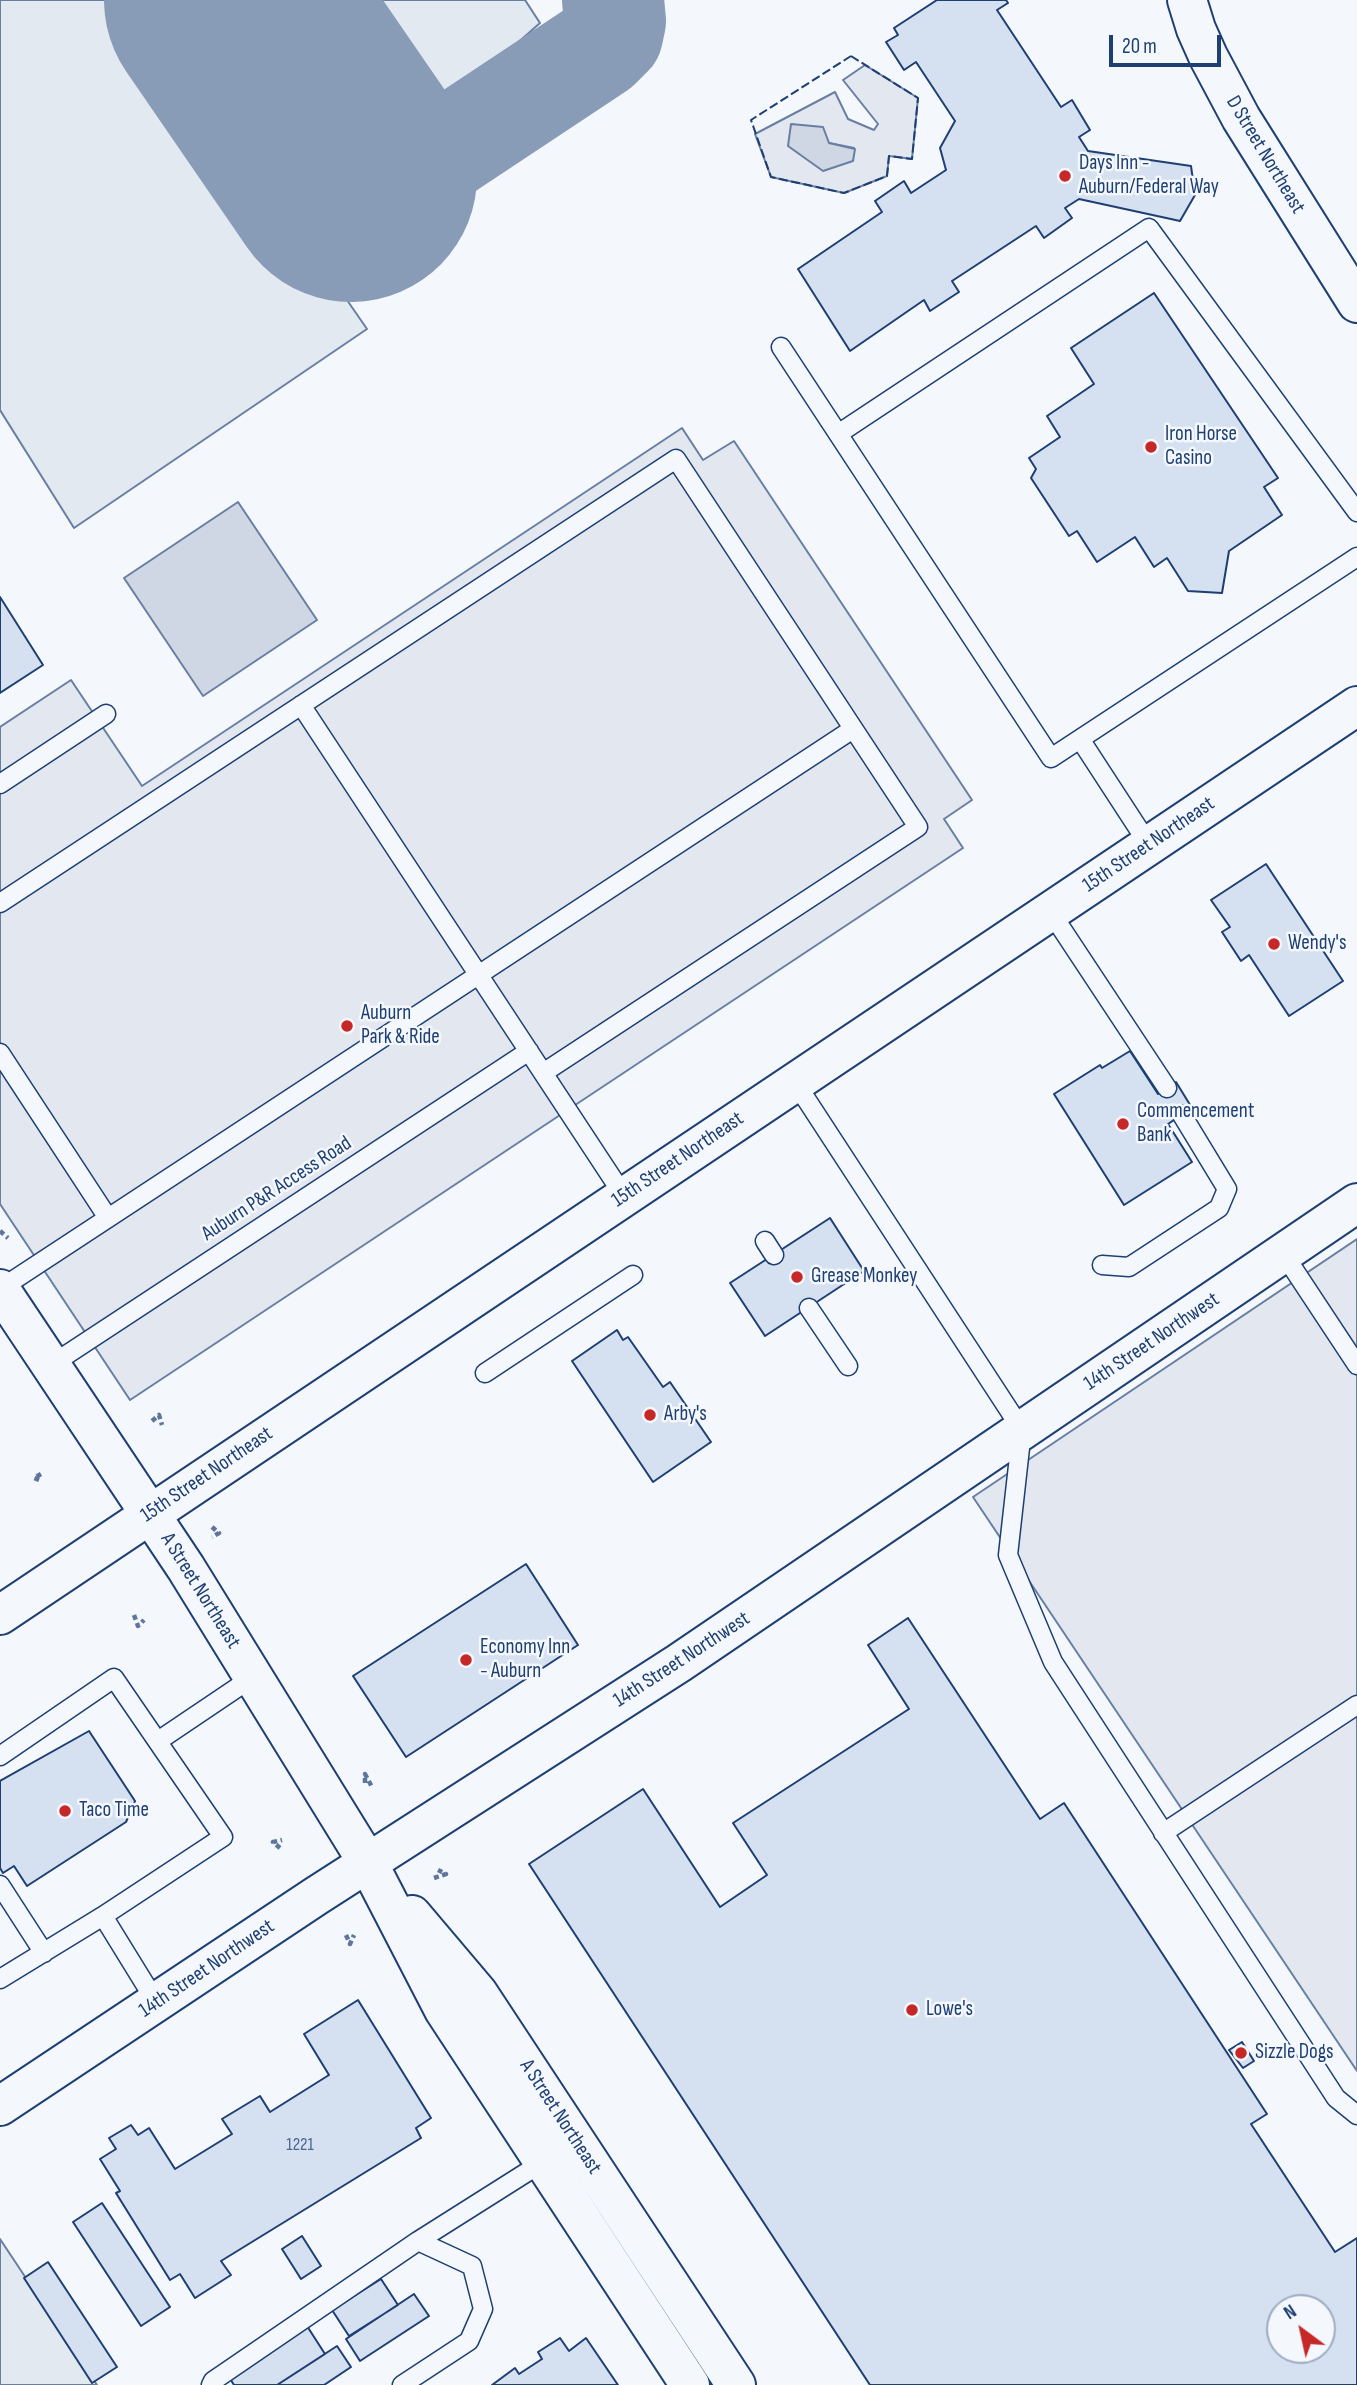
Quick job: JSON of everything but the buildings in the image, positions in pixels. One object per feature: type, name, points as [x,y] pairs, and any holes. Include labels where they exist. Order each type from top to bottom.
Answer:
[{"type":"street","name":"D Street Northeast","points":[[1187,0],[1208,56],[1241,118],[1357,303]]},
{"type":"street","name":"15th Street Northeast","points":[[0,1615],[1357,706]]},
{"type":"street","name":"14th Street Northwest","points":[[0,2106],[368,1863],[679,1663],[1357,1203]]},
{"type":"street","name":"A Street Northeast","points":[[0,1289],[151,1513],[368,1863],[444,2010],[690,2385]]},
{"type":"street","name":"A Street Northeast","points":[[368,1863],[478,1993],[736,2385]]},
{"type":"lane","points":[[838,433],[1149,228],[1357,512]]},
{"type":"lane","points":[[781,347],[1051,758],[1357,557]]},
{"type":"lane","points":[[0,903],[676,459],[918,827],[543,1073]]},
{"type":"lane","points":[[301,705],[624,1196]]},
{"type":"lane","points":[[0,784],[106,714]]},
{"type":"lane","points":[[0,1289],[853,729]]},
{"type":"lane","points":[[1080,739],[1149,845]]},
{"type":"lane","points":[[1050,911],[1167,1088]]},
{"type":"lane","name":"Auburn P&R Access Road","points":[[51,1364],[529,1051]]},
{"type":"lane","points":[[0,1053],[108,1218]]},
{"type":"lane","points":[[794,1082],[1022,1430],[1008,1555],[1053,1662],[1336,2098],[1357,2115]]},
{"type":"lane","points":[[1102,1265],[1129,1267],[1219,1208],[1227,1189],[1182,1115]]},
{"type":"lane","points":[[1283,1253],[1357,1365]]},
{"type":"lane","points":[[485,1373],[632,1275]]},
{"type":"lane","points":[[809,1308],[848,1366]]},
{"type":"lane","points":[[158,1741],[253,1677]]},
{"type":"lane","points":[[0,1756],[114,1678],[223,1837],[103,1916],[0,1979]]},
{"type":"lane","points":[[1163,1833],[1357,1705]]},
{"type":"lane","points":[[0,1885],[44,1953]]},
{"type":"lane","points":[[103,1916],[156,2002]]},
{"type":"lane","points":[[211,2385],[213,2381],[418,2241],[543,2162]]},
{"type":"lane","points":[[402,2385],[469,2341],[483,2309],[472,2266],[418,2241]]},
{"type":"path","points":[[0,1231],[8,1238]]},
{"type":"path","points":[[152,1421],[159,1415],[162,1424]]},
{"type":"path","points":[[211,1538],[219,1533],[212,1527]]},
{"type":"path","points":[[134,1615],[138,1626],[144,1620]]},
{"type":"path","points":[[365,1784],[365,1774],[372,1787]]},
{"type":"path","points":[[280,1848],[274,1842],[282,1840]]},
{"type":"path","points":[[434,1878],[446,1874],[438,1870]]},
{"type":"path","points":[[346,1935],[350,1944],[354,1935]]},
{"type":"shaded area","points":[[0,0],[140,0],[367,329],[74,528],[0,410]]},
{"type":"shaded area","points":[[327,0],[525,0],[540,23],[479,77],[444,99],[410,114],[392,104]]},
{"type":"shaded area","points":[[865,65],[918,98],[912,159],[889,156],[887,176],[844,193],[771,177],[755,134],[835,92],[848,119],[874,130],[878,124],[843,80]],"holes":[[[792,124],[829,143],[854,148],[789,146]]]},
{"type":"shaded area","points":[[791,124],[823,127],[829,143],[855,149],[853,161],[823,171],[788,146]]},
{"type":"shaded area","name":"Auburn Park & Ride","points":[[682,428],[703,460],[734,441],[972,800],[944,819],[963,848],[130,1400],[0,1204],[0,727],[71,680],[142,786]]},
{"type":"shaded area","points":[[238,502],[317,620],[203,696],[124,578]]},
{"type":"shaded area","points":[[1357,1239],[1357,2071],[973,1497]]},
{"type":"shaded area","points":[[0,2239],[97,2385],[0,2385]]},
{"type":"taxiway","points":[[351,176],[400,180],[599,48],[612,35],[615,21],[613,0]]},
{"type":"runway","points":[[230,0],[351,176]]},
{"type":"fence","points":[[851,56],[918,98],[912,159],[889,156],[887,176],[844,193],[771,177],[751,120],[851,56]]},
{"type":"place","name":"Days Inn - Auburn/Federal Way","points":[[1065,176]]},
{"type":"place","name":"Iron Horse Casino","points":[[1151,447]]},
{"type":"place","name":"Wendy's","points":[[1274,944]]},
{"type":"place","name":"Auburn Park & Ride","points":[[347,1026]]},
{"type":"place","name":"Commencement Bank","points":[[1123,1124]]},
{"type":"place","name":"Grease Monkey","points":[[797,1277]]},
{"type":"place","name":"Arby's","points":[[650,1415]]},
{"type":"place","name":"Economy Inn - Auburn","points":[[466,1660]]},
{"type":"place","name":"Taco Time","points":[[65,1811]]},
{"type":"place","name":"Lowe's","points":[[912,2010]]},
{"type":"place","name":"Sizzle Dogs","points":[[1241,2053]]}]
